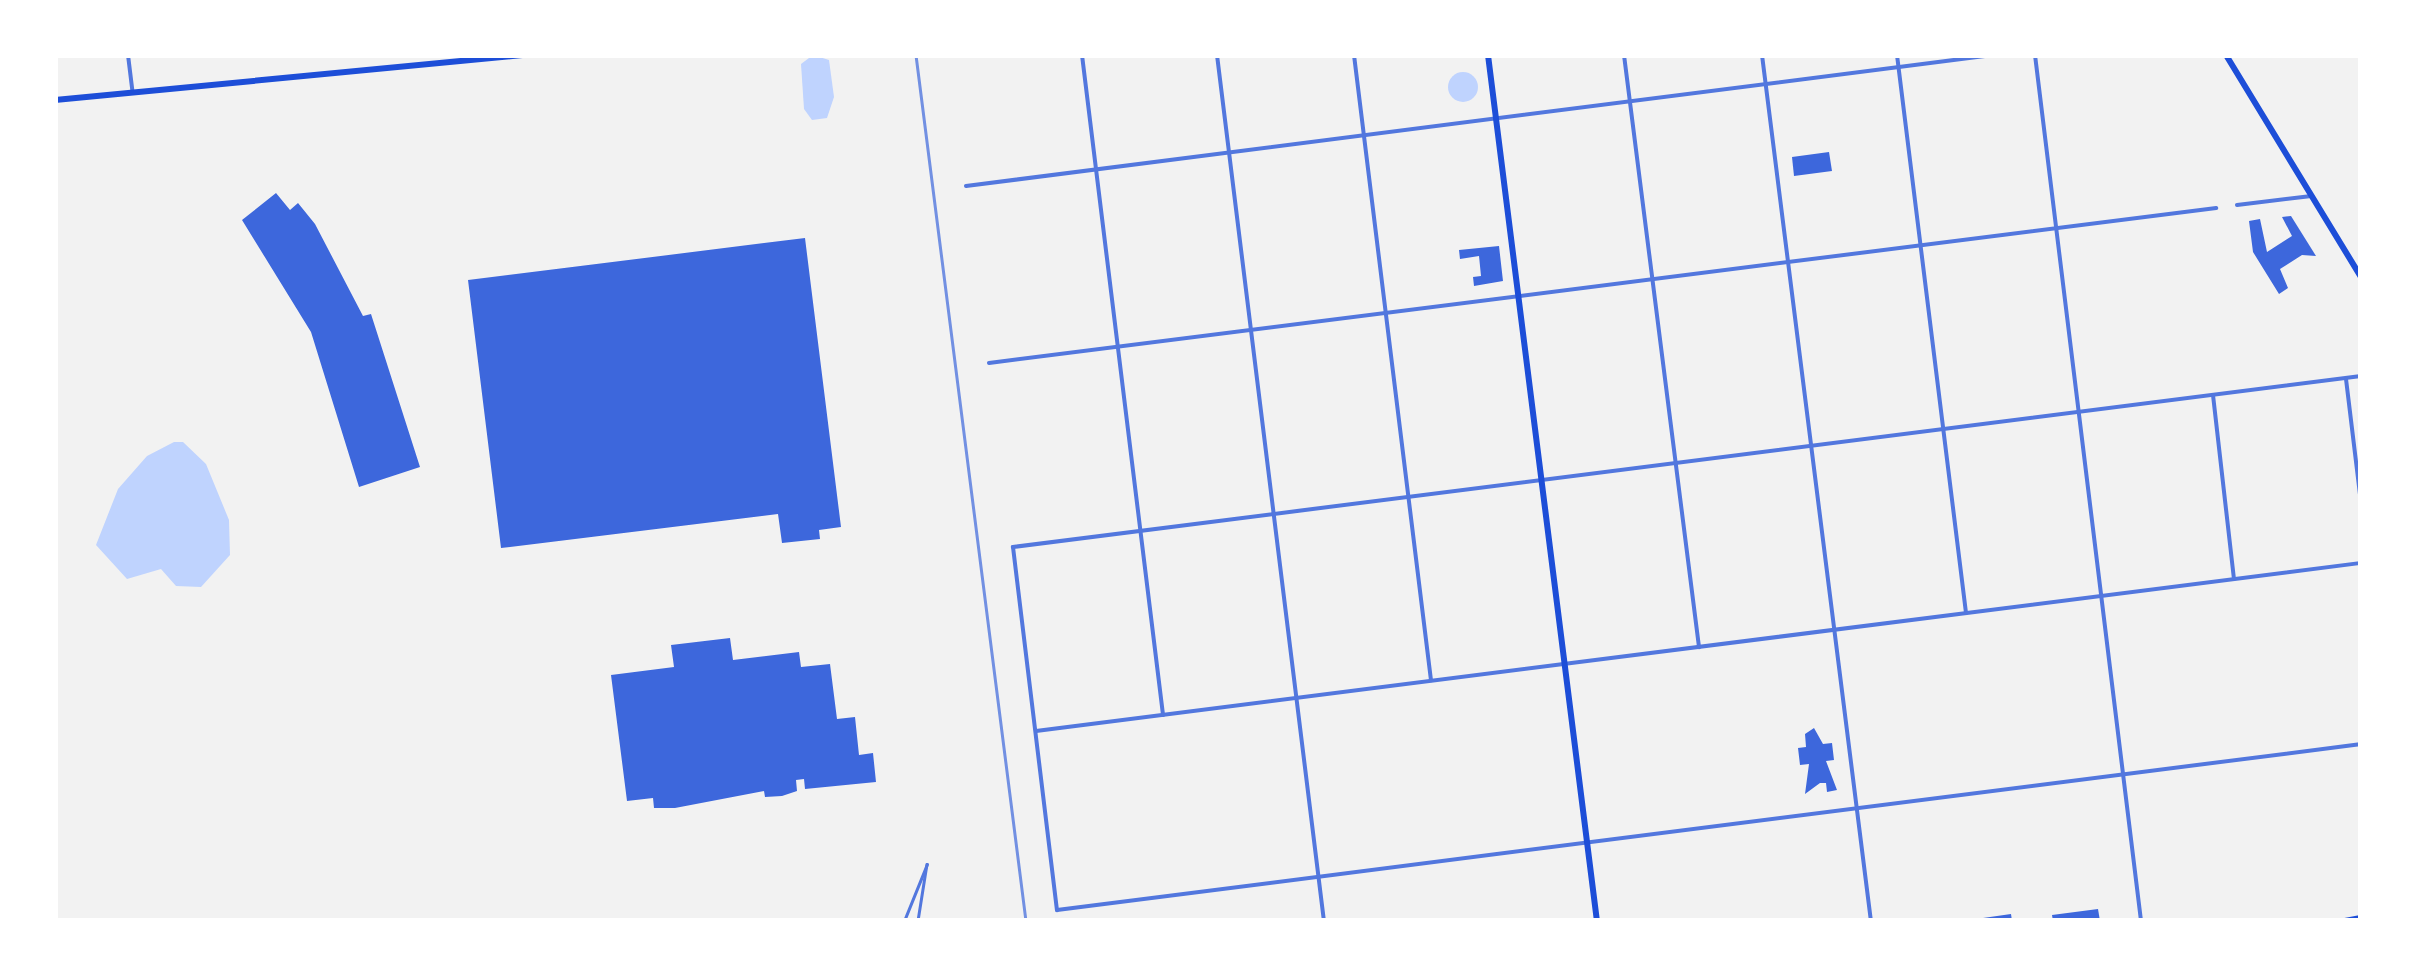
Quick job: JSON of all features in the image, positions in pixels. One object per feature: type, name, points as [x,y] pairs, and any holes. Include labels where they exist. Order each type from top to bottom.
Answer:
[{"type":"main road","points":[[55,100],[525,55]]},
{"type":"main road","points":[[1488,55],[1597,921]]},
{"type":"main road","points":[[2226,55],[2361,277]]},
{"type":"main road","points":[[2344,921],[2361,918]]},
{"type":"street","points":[[128,55],[132,91]]},
{"type":"street","points":[[1082,55],[1164,715]]},
{"type":"street","points":[[1217,55],[1324,921]]},
{"type":"street","points":[[1354,55],[1432,681]]},
{"type":"street","points":[[1624,55],[1699,647]]},
{"type":"street","points":[[1762,55],[1870,921]]},
{"type":"street","points":[[1896,55],[1966,613]]},
{"type":"street","points":[[966,186],[1993,55]]},
{"type":"street","points":[[2034,55],[2141,921]]},
{"type":"street","points":[[2236,205],[2311,196]]},
{"type":"street","points":[[990,364],[2216,208]]},
{"type":"street","points":[[2361,376],[1013,547],[1057,910],[2361,744]]},
{"type":"street","points":[[2346,378],[2361,503]]},
{"type":"street","points":[[2213,395],[2234,579]]},
{"type":"street","points":[[1035,731],[2361,563]]},
{"type":"lane","points":[[904,921],[927,864],[918,921]]},
{"type":"water","points":[[813,55],[829,60],[834,97],[827,118],[812,120],[804,109],[801,64]]},
{"type":"water","points":[[1463,72],[1473,77],[1478,87],[1473,97],[1463,102],[1453,97],[1448,87],[1453,77]]},
{"type":"water","points":[[174,442],[183,442],[206,464],[229,520],[230,555],[201,587],[176,586],[161,569],[127,579],[96,545],[118,489],[147,456]]},
{"type":"building","points":[[1829,152],[1832,171],[1794,176],[1792,157]]},
{"type":"building","points":[[276,193],[290,210],[298,203],[315,224],[363,316],[371,314],[420,467],[359,487],[311,332],[242,220]]},
{"type":"building","points":[[2291,216],[2316,256],[2302,255],[2280,269],[2288,288],[2279,294],[2253,252],[2249,221],[2260,219],[2267,252],[2292,236],[2282,217]]},
{"type":"building","points":[[805,238],[841,527],[819,530],[820,539],[782,543],[778,514],[501,548],[468,280]]},
{"type":"building","points":[[1499,246],[1503,281],[1474,286],[1473,277],[1481,276],[1479,256],[1460,259],[1459,250]]},
{"type":"building","points":[[730,638],[733,660],[799,652],[801,667],[830,664],[837,719],[855,717],[859,755],[873,753],[876,782],[805,789],[804,779],[796,780],[797,791],[782,796],[765,797],[764,791],[675,808],[654,808],[653,798],[627,801],[611,675],[674,667],[671,645]]},
{"type":"building","points":[[1814,728],[1823,744],[1832,743],[1834,760],[1826,761],[1837,790],[1827,792],[1826,783],[1820,783],[1805,794],[1809,764],[1800,765],[1798,748],[1806,747],[1805,734]]},
{"type":"building","points":[[2098,909],[2100,921],[2053,921],[2052,915]]},
{"type":"building","points":[[2011,914],[2012,921],[1976,921],[1976,919]]},
{"type":"railway","points":[[916,55],[1026,921]]}]
